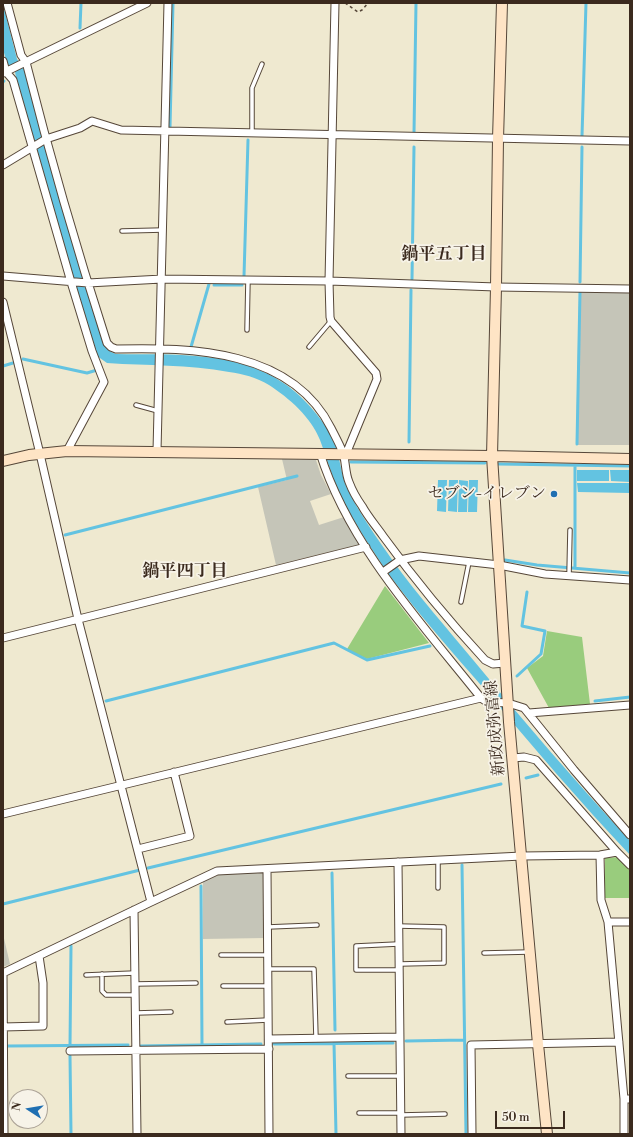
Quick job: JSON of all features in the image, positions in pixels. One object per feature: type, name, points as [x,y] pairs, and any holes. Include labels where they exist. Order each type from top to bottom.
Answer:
[{"type":"street","points":[[7,3],[87,283],[108,343],[111,347],[116,349],[187,351],[221,354],[244,359],[277,373],[308,397],[331,427],[342,454],[349,482],[358,500],[398,562],[485,660],[493,664],[505,663]]},
{"type":"street","points":[[6,72],[147,3]]},
{"type":"street","points":[[158,451],[168,3]]},
{"type":"street","points":[[335,3],[329,281],[331,321],[376,373],[377,379],[342,454]]},
{"type":"street","name":"新政成弥富線","points":[[502,3],[492,456],[507,693],[511,704],[510,722],[513,758],[547,1134]]},
{"type":"street","points":[[3,61],[6,72],[13,80],[92,351],[104,382],[67,451]]},
{"type":"street","points":[[3,165],[45,139],[80,128],[92,121],[121,130],[630,141]]},
{"type":"street","points":[[3,276],[87,283],[162,279],[329,281],[496,287],[630,289]]},
{"type":"street","points":[[3,302],[78,619],[151,902]]},
{"type":"street","points":[[3,461],[40,454],[67,451],[321,453],[630,459]]},
{"type":"street","points":[[321,453],[326,474],[344,512],[366,547],[422,626],[481,698],[487,702],[511,704],[524,708],[574,770],[630,834]]},
{"type":"street","points":[[3,638],[366,547]]},
{"type":"street","points":[[384,572],[398,562],[419,556],[499,565],[545,574],[569,573],[630,580]]},
{"type":"street","points":[[3,814],[481,698]]},
{"type":"street","points":[[529,713],[630,705]]},
{"type":"street","points":[[513,758],[524,757],[536,760],[617,852],[630,864]]},
{"type":"street","points":[[138,849],[190,836],[174,772]]},
{"type":"street","points":[[4,1134],[3,973],[217,871],[522,856],[600,855],[617,852]]},
{"type":"street","points":[[600,855],[601,900],[608,922],[619,1042],[627,1099],[624,1134]]},
{"type":"street","points":[[398,862],[401,1134]]},
{"type":"street","points":[[267,869],[270,1134]]},
{"type":"street","points":[[134,910],[137,1134]]},
{"type":"street","points":[[608,922],[630,922]]},
{"type":"street","points":[[3,1027],[43,1026],[43,984],[39,956]]},
{"type":"street","points":[[269,1039],[399,1037]]},
{"type":"street","points":[[472,1134],[471,1045],[619,1042]]},
{"type":"street","points":[[70,1051],[269,1049]]},
{"type":"lane","points":[[252,133],[252,88],[262,64]]},
{"type":"lane","points":[[122,231],[162,230]]},
{"type":"lane","points":[[247,330],[248,280]]},
{"type":"lane","points":[[309,347],[331,321]]},
{"type":"lane","points":[[136,405],[158,411]]},
{"type":"lane","points":[[569,573],[570,530]]},
{"type":"lane","points":[[461,602],[469,562]]},
{"type":"lane","points":[[438,860],[438,888]]},
{"type":"lane","points":[[268,927],[317,925]]},
{"type":"lane","points":[[398,926],[444,927],[444,963],[356,970],[356,946],[398,944]]},
{"type":"lane","points":[[484,953],[530,952]]},
{"type":"lane","points":[[221,955],[268,955]]},
{"type":"lane","points":[[268,969],[314,969],[316,1038]]},
{"type":"lane","points":[[86,975],[135,973]]},
{"type":"lane","points":[[102,974],[102,991],[106,995],[135,995]]},
{"type":"lane","points":[[135,984],[196,983]]},
{"type":"lane","points":[[223,986],[268,986]]},
{"type":"lane","points":[[136,1013],[171,1012]]},
{"type":"lane","points":[[227,1022],[269,1020]]},
{"type":"lane","points":[[348,1076],[400,1076]]},
{"type":"lane","points":[[359,1113],[446,1114]]},
{"type":"path","points":[[345,3],[358,12],[368,3]]},
{"type":"shaded area","points":[[579,291],[630,292],[630,445],[576,445]]},
{"type":"shaded area","points":[[282,459],[316,460],[321,475],[331,494],[310,501],[319,525],[344,517],[361,544],[276,565],[258,487],[287,480]]},
{"type":"shaded area","points":[[263,871],[265,875],[264,938],[203,939],[203,882],[217,875]]},
{"type":"shaded area","points":[[3,934],[10,964],[3,967]]},
{"type":"green space","points":[[385,586],[429,643],[367,659],[347,649]]},
{"type":"green space","points":[[547,631],[582,637],[590,704],[549,708],[527,668],[543,656]]},
{"type":"green space","points":[[619,857],[630,869],[630,898],[605,898],[605,858]]},
{"type":"water","points":[[3,4],[17,59],[25,71],[87,290],[106,347],[111,352],[116,354],[182,355],[225,360],[246,365],[266,373],[285,384],[300,396],[326,427],[337,449],[347,488],[363,516],[393,561],[422,599],[512,707],[630,841],[630,855],[539,754],[401,591],[345,505],[334,481],[316,432],[305,416],[292,402],[269,385],[244,375],[214,369],[107,363],[97,356],[55,216],[15,72],[7,64],[3,49]]},
{"type":"water","points":[[577,470],[609,470],[609,481],[577,481]]},
{"type":"water","points":[[610,470],[630,470],[630,482],[611,481]]},
{"type":"water","points":[[438,480],[447,480],[446,512],[437,511]]},
{"type":"water","points":[[449,480],[458,480],[457,512],[448,511]]},
{"type":"water","points":[[459,480],[468,481],[467,512],[458,512]]},
{"type":"water","points":[[469,480],[478,480],[477,512],[468,512]]},
{"type":"water","points":[[577,483],[630,483],[630,493],[578,492]]},
{"type":"waterway","points":[[80,28],[81,3]]},
{"type":"waterway","points":[[170,127],[173,3]]},
{"type":"waterway","points":[[414,133],[416,3]]},
{"type":"waterway","points":[[582,136],[586,3]]},
{"type":"waterway","points":[[244,276],[248,140]]},
{"type":"waterway","points":[[412,279],[414,147]]},
{"type":"waterway","points":[[580,282],[582,147]]},
{"type":"waterway","points":[[191,347],[209,284]]},
{"type":"waterway","points":[[214,285],[242,285]]},
{"type":"waterway","points":[[409,442],[411,290]]},
{"type":"waterway","points":[[577,444],[580,292]]},
{"type":"waterway","points":[[23,359],[87,373],[97,370]]},
{"type":"waterway","points":[[3,366],[13,363]]},
{"type":"waterway","points":[[351,462],[485,463]]},
{"type":"waterway","points":[[499,464],[630,466]]},
{"type":"waterway","points":[[575,465],[575,568]]},
{"type":"waterway","points":[[65,535],[297,476]]},
{"type":"waterway","points":[[505,560],[537,565],[630,573]]},
{"type":"waterway","points":[[517,676],[541,654],[545,631],[522,626],[527,592]]},
{"type":"waterway","points":[[106,701],[334,643],[367,660],[430,646]]},
{"type":"waterway","points":[[595,701],[630,697]]},
{"type":"waterway","points":[[526,778],[538,775]]},
{"type":"waterway","points":[[148,868],[501,784]]},
{"type":"waterway","points":[[462,865],[466,1134]]},
{"type":"waterway","points":[[3,904],[140,870]]},
{"type":"waterway","points":[[332,873],[335,1030]]},
{"type":"waterway","points":[[201,886],[202,1045]]},
{"type":"waterway","points":[[70,1046],[71,946]]},
{"type":"waterway","points":[[406,1041],[464,1040]]},
{"type":"waterway","points":[[334,1043],[336,1134]]},
{"type":"waterway","points":[[274,1044],[393,1043]]},
{"type":"waterway","points":[[140,1046],[261,1044]]},
{"type":"waterway","points":[[8,1046],[128,1045]]},
{"type":"waterway","points":[[70,1056],[71,1134]]},
{"type":"place","name":"セブン-イレブン","points":[[554,494]]},
{"type":"district","name":"鍋平五丁目","points":[[444,255]]},
{"type":"district","name":"鍋平四丁目","points":[[185,572]]}]
